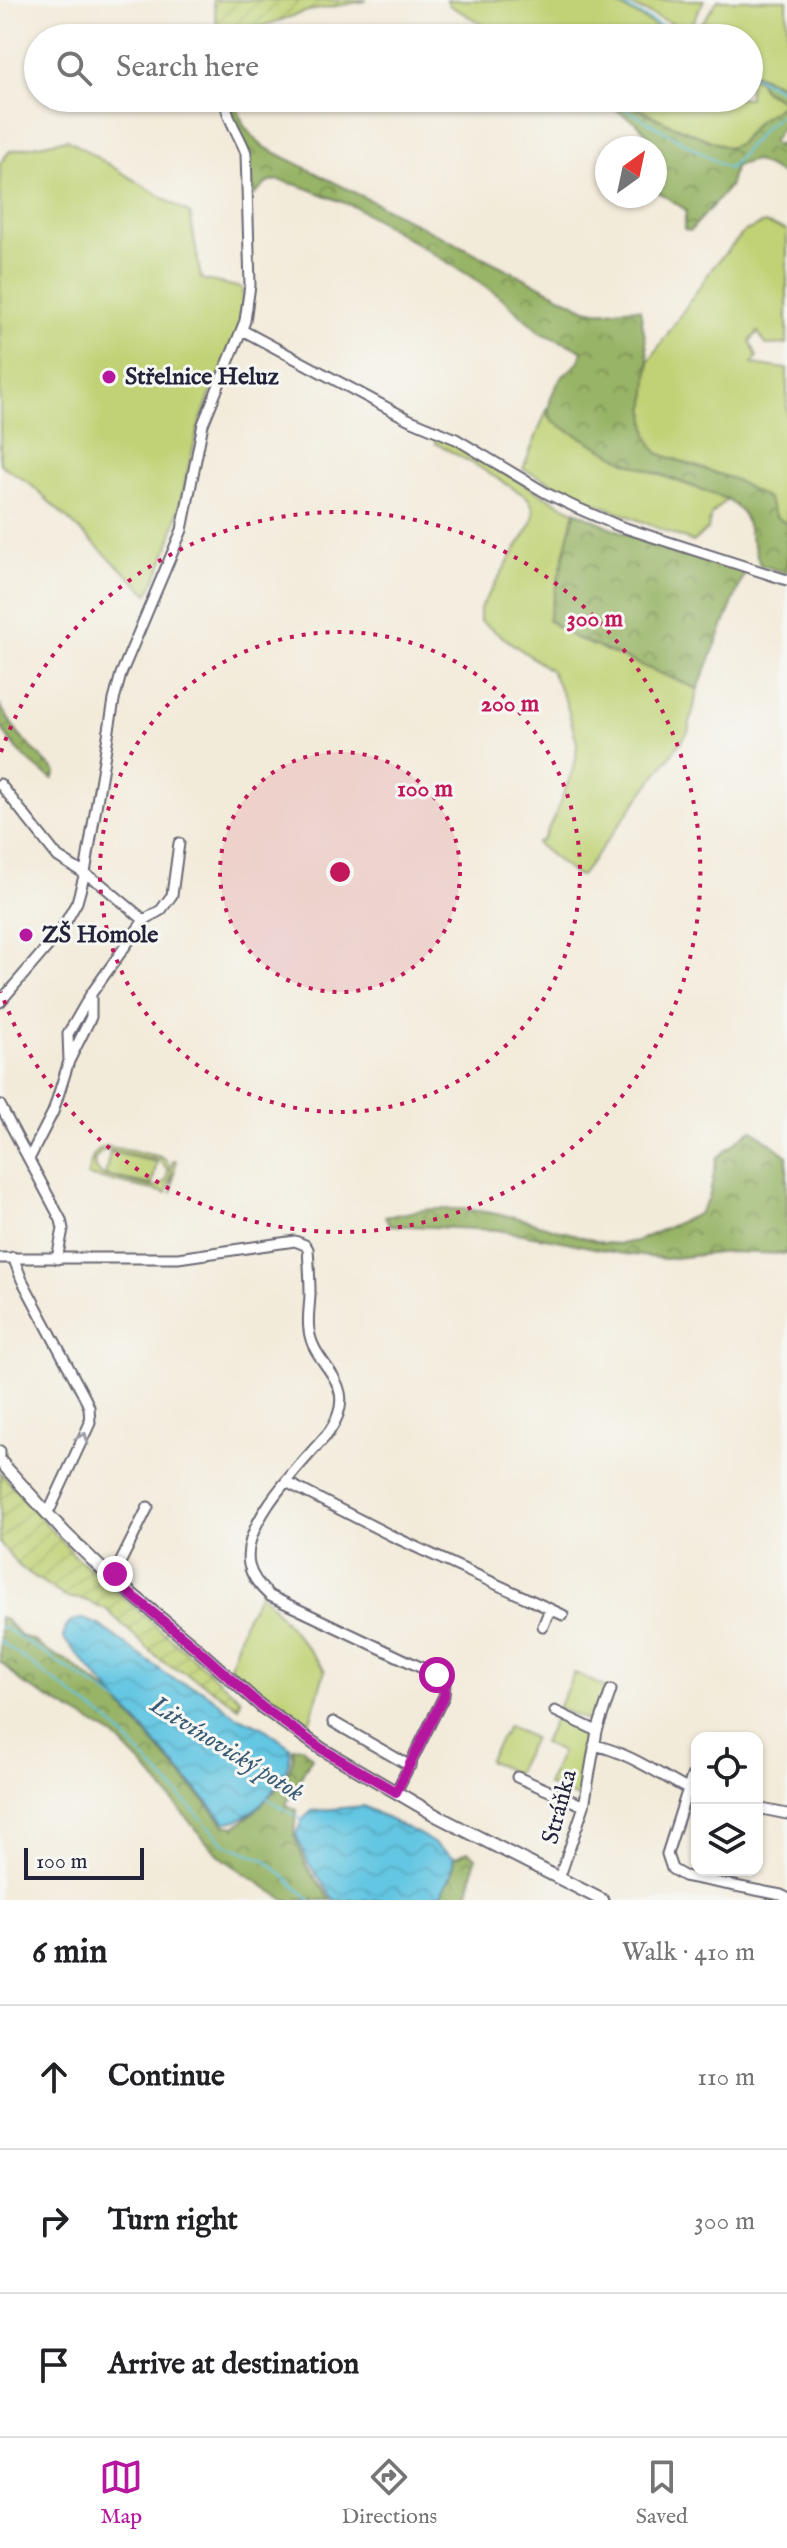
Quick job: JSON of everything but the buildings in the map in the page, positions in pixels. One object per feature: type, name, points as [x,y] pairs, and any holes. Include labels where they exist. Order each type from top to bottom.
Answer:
[{"type":"street","points":[[0,1002],[50,945],[77,902],[121,674],[182,530],[203,424],[242,330],[250,285],[246,153],[239,133],[226,112]]},
{"type":"street","points":[[242,330],[408,419],[456,439],[575,507],[619,526],[787,580]]},
{"type":"street","points":[[0,784],[58,857],[85,873],[144,920]]},
{"type":"street","points":[[29,1159],[53,1112],[69,1061],[91,1017],[91,994],[144,920],[161,910],[172,895],[179,843]]},
{"type":"street","points":[[0,1105],[61,1220],[63,1229],[57,1259]]},
{"type":"street","points":[[0,1258],[178,1258],[295,1241],[308,1249],[310,1340],[338,1384],[340,1406],[336,1423],[263,1514],[249,1546],[249,1567],[255,1581],[285,1605],[437,1675],[445,1684],[444,1696],[396,1792]]},
{"type":"street","points":[[13,1257],[22,1280],[85,1398],[90,1415],[87,1432],[46,1512]]},
{"type":"street","points":[[0,1456],[46,1512],[112,1579],[262,1707],[322,1749],[396,1792],[469,1833],[602,1900]]},
{"type":"street","points":[[286,1482],[378,1529],[563,1615]]},
{"type":"street","points":[[112,1579],[148,1507]]},
{"type":"street","points":[[543,1626],[550,1609]]},
{"type":"street","name":"Stráňka","points":[[559,1879],[584,1806],[597,1731],[611,1690]]},
{"type":"street","points":[[555,1711],[597,1731]]},
{"type":"street","points":[[333,1722],[410,1766]]},
{"type":"street","name":"Stráňka","points":[[594,1745],[645,1766],[691,1791]]},
{"type":"street","points":[[517,1777],[584,1806]]},
{"type":"street","points":[[691,1794],[667,1854],[672,1869],[684,1876],[786,1895]]},
{"type":"street","points":[[763,1809],[787,1814]]},
{"type":"green space","points":[[213,0],[366,0],[308,11],[268,24],[217,24]]},
{"type":"green space","points":[[447,0],[609,0],[653,24],[482,24],[449,5]]},
{"type":"green space","points":[[618,0],[704,0],[693,22],[673,24]]},
{"type":"green space","points":[[718,0],[787,0],[787,87],[763,77],[763,24],[701,24]]},
{"type":"green space","points":[[763,78],[787,87],[787,123],[772,142],[777,147],[779,143],[787,145],[787,177],[754,160],[735,166],[729,187],[690,231],[684,229],[686,210],[667,198],[667,136],[649,136],[620,112],[645,112],[728,148],[738,144],[758,121],[786,102],[763,89]]},
{"type":"green space","points":[[763,90],[786,102],[758,121],[738,144],[728,148],[645,112],[763,112]]},
{"type":"green space","points":[[231,112],[239,112],[244,126],[262,146],[586,309],[601,312],[640,309],[648,359],[647,431],[657,453],[733,479],[768,499],[775,516],[787,524],[787,573],[760,565],[743,513],[727,499],[626,462],[553,422],[549,412],[552,395],[560,380],[579,360],[582,350],[541,333],[502,298],[467,274],[355,207],[278,180],[267,183],[253,196],[250,156]]},
{"type":"green space","name":"Střelnice Heluz","points":[[67,139],[190,214],[201,279],[242,288],[239,326],[202,417],[174,529],[148,594],[29,483],[0,464],[0,163],[10,151]]},
{"type":"green space","points":[[764,223],[787,230],[787,344],[766,345],[758,332],[750,341],[757,357],[752,364],[787,369],[787,524],[775,516],[767,499],[657,453],[650,444],[644,421],[649,361],[713,267],[745,231]]},
{"type":"green space","points":[[548,407],[548,416],[655,473],[727,499],[711,515],[708,529],[693,542],[586,499],[523,469]]},
{"type":"green space","points":[[437,436],[575,511],[571,636],[698,689],[688,732],[581,876],[575,875],[536,843],[543,839],[555,815],[576,758],[577,743],[566,702],[551,671],[480,621],[480,608],[532,523],[534,512],[527,497],[435,443]]},
{"type":"green space","points":[[575,511],[626,534],[745,572],[698,689],[571,636],[548,620]]},
{"type":"green space","points":[[0,706],[19,735],[56,772],[53,779],[31,763],[10,741],[1,726]]},
{"type":"green space","points":[[753,1130],[787,1156],[787,1254],[727,1252],[665,1259],[497,1230],[390,1225],[385,1217],[428,1209],[466,1209],[515,1217],[603,1243],[637,1241],[698,1214],[709,1198],[717,1158]]},
{"type":"green space","points":[[106,1146],[158,1156],[166,1160],[171,1169],[173,1160],[176,1160],[172,1194],[172,1171],[167,1193],[87,1176],[93,1158]],"holes":[[[107,1150],[159,1160],[168,1170],[166,1180],[153,1187],[103,1176],[95,1168],[94,1161]]]},
{"type":"green space","points":[[110,1152],[157,1162],[152,1185],[105,1175]]},
{"type":"green space","points":[[0,1472],[75,1556],[241,1699],[239,1707],[202,1682],[161,1661],[106,1609],[85,1600],[65,1597],[20,1567],[0,1544]]},
{"type":"green space","points":[[261,1592],[325,1670],[308,1728],[263,1697],[230,1666],[244,1621]]},
{"type":"green space","points":[[0,1617],[21,1636],[66,1660],[112,1695],[225,1825],[235,1827],[263,1803],[289,1770],[293,1748],[301,1747],[312,1757],[286,1804],[296,1810],[294,1835],[307,1867],[332,1900],[285,1900],[225,1860],[113,1735],[22,1683],[0,1661]]},
{"type":"green space","points":[[574,1673],[607,1688],[595,1719],[590,1722],[558,1708]]},
{"type":"green space","points":[[555,1717],[588,1733],[582,1795],[576,1797],[547,1785],[561,1752],[543,1743]]},
{"type":"green space","points":[[508,1726],[533,1738],[515,1774],[488,1760]]},
{"type":"green space","points":[[468,1851],[476,1857],[467,1900],[439,1900],[452,1874],[455,1858]]},
{"type":"water","points":[[83,1619],[99,1625],[166,1674],[201,1689],[236,1716],[262,1727],[290,1747],[286,1770],[259,1806],[247,1815],[225,1822],[64,1639],[68,1624]]},
{"type":"water","points":[[363,1806],[421,1835],[454,1857],[451,1875],[438,1900],[335,1900],[309,1864],[296,1835],[302,1820],[312,1811]]},
{"type":"waterway","points":[[613,0],[658,24]]},
{"type":"waterway","points":[[763,80],[787,93]]},
{"type":"waterway","points":[[631,112],[729,169],[764,128],[787,109]]},
{"type":"waterway","name":"Litvínovický potok","points":[[0,1628],[5,1628],[124,1705]]},
{"type":"waterway","points":[[0,1641],[111,1723],[225,1844],[266,1860],[310,1900]]},
{"type":"waterway","name":"Litvínovický potok","points":[[267,1798],[302,1820]]},
{"type":"place","name":"Střelnice Heluz","points":[[109,377]]},
{"type":"place","name":"ZŠ Homole","points":[[26,935]]},
{"type":"route","points":[[115,1574],[112,1579],[262,1707],[322,1749],[396,1792],[444,1696],[445,1684],[437,1675]]}]
